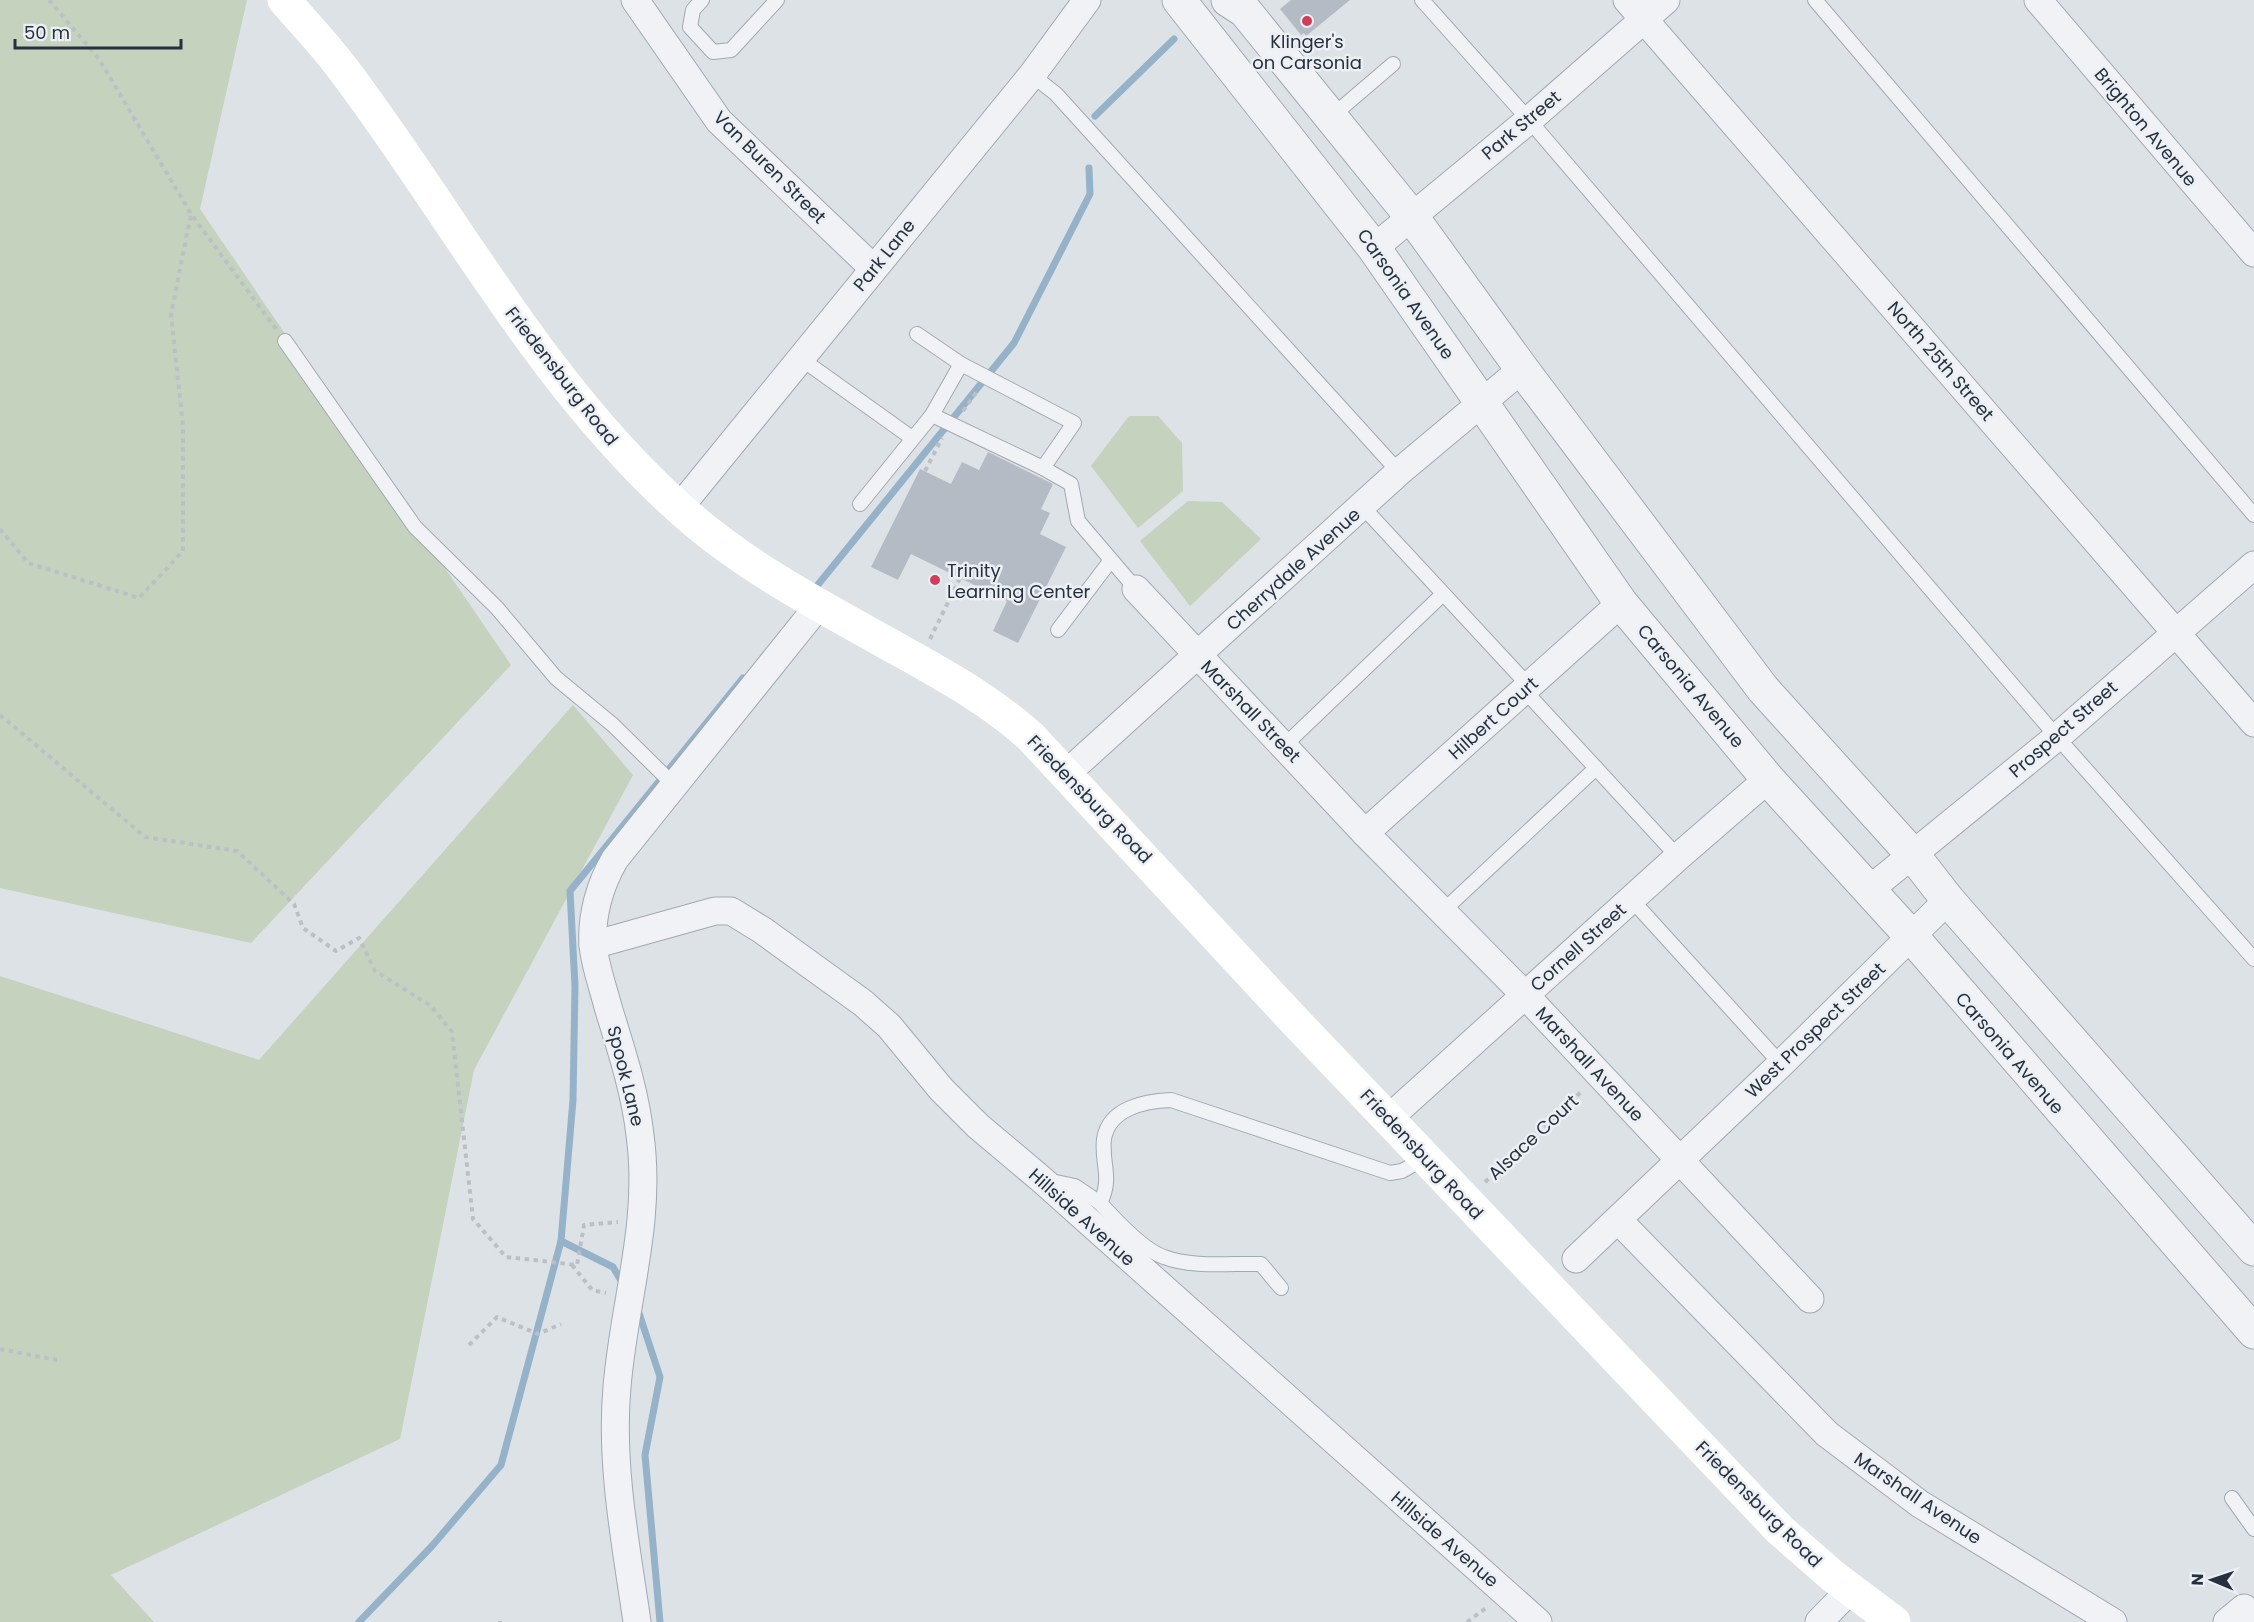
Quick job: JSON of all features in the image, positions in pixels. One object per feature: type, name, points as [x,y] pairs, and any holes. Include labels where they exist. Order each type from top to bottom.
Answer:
[{"type":"main road","name":"Friedensburg Road","points":[[284,0],[342,68],[541,354],[590,419],[631,463],[679,508],[743,559],[819,606],[998,707],[1067,773],[1292,1017],[1780,1530],[1850,1590],[1894,1622]]},
{"type":"street","name":"Park Lane","points":[[679,508],[1032,75],[1087,0]]},
{"type":"street","name":"Carsonia Avenue","points":[[1179,0],[1374,248],[1621,603],[1768,779],[1911,936],[2254,1332]]},
{"type":"street","points":[[1229,0],[1245,10],[1412,217],[1522,369],[1763,689],[1912,855],[1947,900],[2254,1249]]},
{"type":"street","name":"Park Street","points":[[1374,248],[1528,120],[1636,9],[1666,0]]},
{"type":"street","name":"Brighton Avenue","points":[[2038,0],[2254,254]]},
{"type":"street","name":"Van Buren Street","points":[[639,2],[719,121],[873,268]]},
{"type":"street","name":"North 25th Street","points":[[1636,9],[2254,723]]},
{"type":"street","name":"Cherrydale Avenue","points":[[1067,773],[1399,472],[1522,369]]},
{"type":"street","name":"Prospect Street","points":[[1869,890],[2057,737],[2254,565]]},
{"type":"street","name":"Marshall Street","points":[[1136,589],[1285,745],[1365,833]]},
{"type":"street","name":"Hilbert Court","points":[[1365,833],[1621,603]]},
{"type":"street","name":"Spook Lane","points":[[637,1622],[621,1512],[616,1443],[616,1389],[624,1322],[636,1271],[642,1221],[644,1162],[632,1087],[593,945],[597,904],[605,876],[628,841],[819,606]]},
{"type":"street","name":"Cornell Street","points":[[1389,1118],[1631,898],[1768,779]]},
{"type":"street","name":"Marshall Avenue","points":[[1365,833],[1525,995],[1810,1299]]},
{"type":"street","name":"West Prospect Street","points":[[1681,1160],[1947,900]]},
{"type":"street","name":"Hillside Avenue","points":[[593,945],[715,911],[731,910],[762,930],[863,1004],[889,1026],[941,1089],[978,1126],[1041,1179],[1538,1622]]},
{"type":"street","points":[[1576,1259],[1681,1160]]},
{"type":"street","name":"Marshall Avenue","points":[[1618,1220],[1827,1434],[1920,1504],[2113,1622]]},
{"type":"street","points":[[1819,1622],[1850,1590]]},
{"type":"street","points":[[2228,1622],[2244,1608],[2254,1619]]},
{"type":"lane","points":[[702,0],[693,10],[690,27],[713,52],[731,50],[777,0]]},
{"type":"lane","points":[[1422,0],[1528,120],[2057,737],[2254,959]]},
{"type":"lane","points":[[1815,0],[2254,515]]},
{"type":"lane","points":[[1331,117],[1393,64]]},
{"type":"lane","points":[[1032,75],[1056,94],[1399,472]]},
{"type":"lane","points":[[917,334],[961,364],[1074,423],[1043,468]]},
{"type":"lane","points":[[285,341],[415,527],[497,608],[556,678],[613,725],[675,786]]},
{"type":"lane","points":[[800,358],[912,438]]},
{"type":"lane","points":[[860,504],[932,415],[961,364]]},
{"type":"lane","points":[[932,415],[1043,468],[1071,484],[1078,521],[1136,589]]},
{"type":"lane","points":[[1362,506],[1678,857]]},
{"type":"lane","points":[[1058,630],[1111,560]]},
{"type":"lane","points":[[1285,745],[1443,594]]},
{"type":"lane","points":[[1443,911],[1596,768]]},
{"type":"lane","points":[[1631,898],[1781,1064]]},
{"type":"lane","points":[[1100,1203],[1108,1188],[1104,1138],[1113,1119],[1131,1107],[1152,1101],[1171,1100],[1390,1173],[1402,1171],[1425,1158]]},
{"type":"lane","points":[[1041,1179],[1075,1186],[1100,1203],[1117,1222],[1161,1257],[1179,1262],[1261,1264],[1281,1288]]},
{"type":"lane","points":[[2232,1498],[2254,1529]]},
{"type":"path","points":[[49,0],[99,58],[191,214],[285,341]]},
{"type":"path","points":[[0,529],[28,563],[139,598],[183,550],[183,426],[171,315],[191,214]]},
{"type":"path","points":[[959,415],[979,389],[990,394]]},
{"type":"path","points":[[925,471],[946,433]]},
{"type":"path","points":[[920,661],[960,578]]},
{"type":"path","points":[[0,715],[145,837],[237,851],[294,904],[303,928],[336,951],[359,938],[375,972],[432,1006],[452,1032],[473,1219],[506,1257],[577,1265],[584,1225],[642,1221]]},
{"type":"path","name":"Alsace Court","points":[[1465,1200],[1600,1074]]},
{"type":"path","points":[[469,1345],[497,1317],[538,1334],[561,1324]]},
{"type":"path","points":[[0,1348],[57,1360]]},
{"type":"green space","points":[[0,0],[247,0],[200,209],[511,665],[251,943],[0,888]]},
{"type":"green space","points":[[1129,416],[1158,416],[1182,443],[1183,491],[1138,528],[1091,466]]},
{"type":"green space","points":[[1188,501],[1222,502],[1261,539],[1190,606],[1140,541]]},
{"type":"green space","points":[[573,705],[633,775],[474,1070],[400,1439],[111,1575],[154,1622],[0,1622],[0,976],[259,1060]]},
{"type":"building","name":"Klinger's on Carsonia","points":[[1291,0],[1350,0],[1306,36],[1304,33],[1301,35],[1280,9]]},
{"type":"building","points":[[988,452],[1053,484],[1041,509],[1050,513],[1040,534],[1066,547],[1018,643],[993,631],[1007,601],[911,554],[898,580],[871,567],[920,469],[951,484],[962,462],[979,470]]},
{"type":"waterway","points":[[1095,116],[1174,39]]},
{"type":"waterway","points":[[812,592],[1014,343],[1090,194],[1089,168]]},
{"type":"waterway","points":[[623,1284],[613,1267],[561,1241],[573,1100],[575,986],[570,891],[743,678]]},
{"type":"waterway","points":[[359,1622],[432,1546],[501,1465],[561,1241]]},
{"type":"waterway","points":[[637,1307],[660,1377],[645,1455],[660,1622]]},
{"type":"place","name":"Klinger's on Carsonia","points":[[1307,21]]},
{"type":"place","name":"Trinity Learning Center","points":[[935,580]]}]
